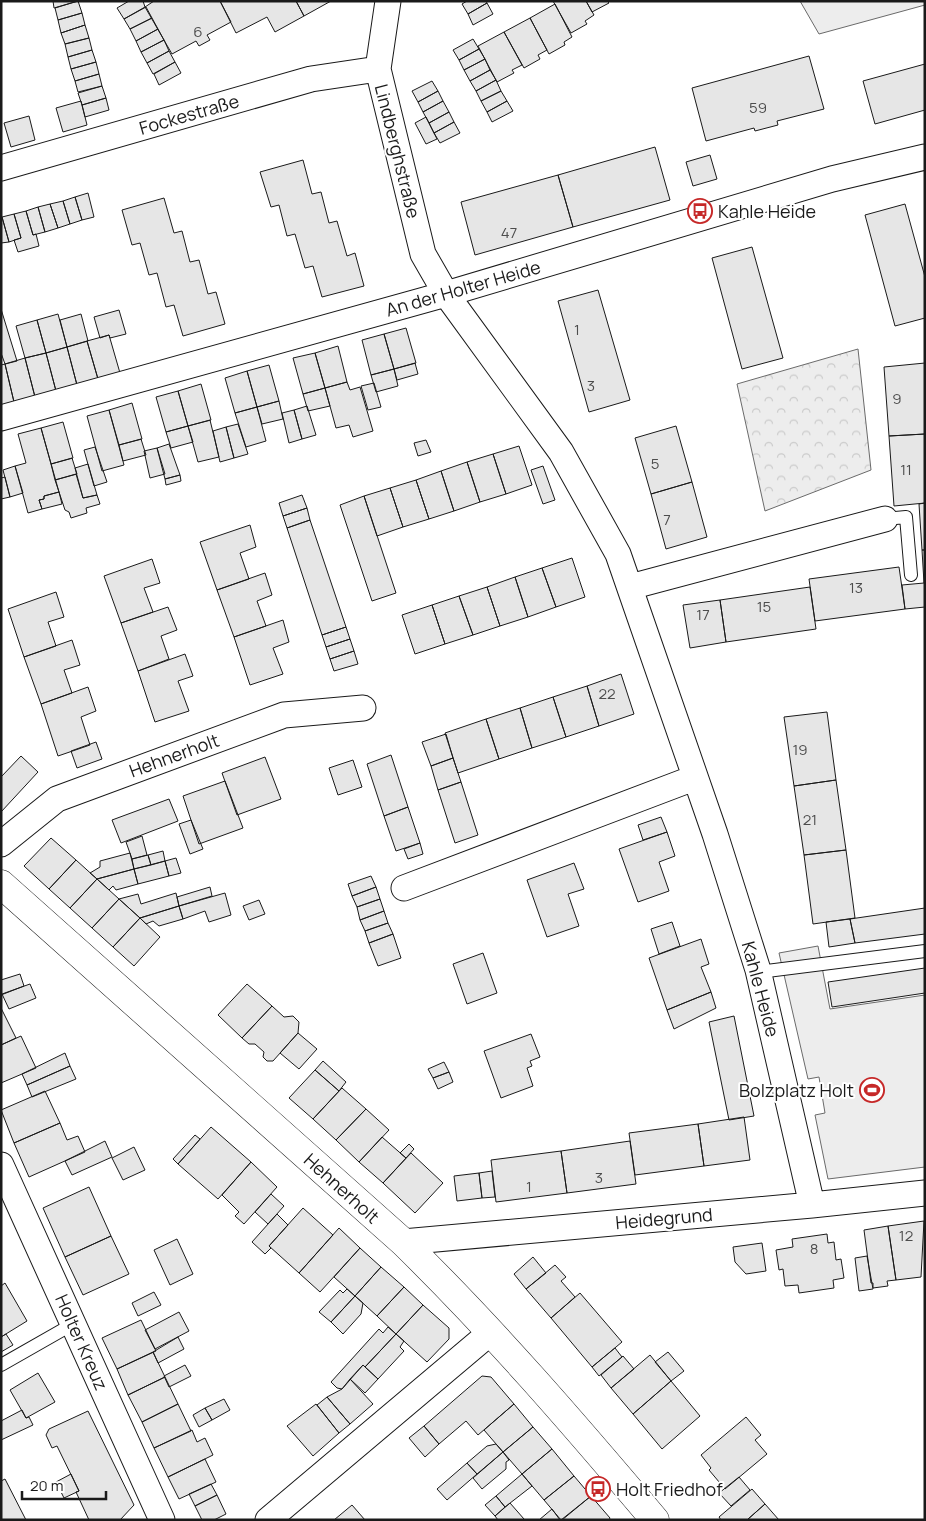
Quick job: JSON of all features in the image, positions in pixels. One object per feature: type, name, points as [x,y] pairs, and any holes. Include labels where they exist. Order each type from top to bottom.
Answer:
[{"type":"street","name":"Lindberghstraße","points":[[388,1],[378,69],[423,254],[446,294]]},
{"type":"street","name":"Fockestraße","points":[[1,168],[310,80],[378,69]]},
{"type":"street","name":"An der Holter Heide","points":[[1,418],[446,294],[832,179],[925,157]]},
{"type":"street","name":"Kahle Heide","points":[[446,294],[561,452],[618,554],[759,972],[812,1205]]},
{"type":"street","points":[[630,587],[886,519]]},
{"type":"street","name":"Hehnerholt","points":[[1,844],[57,799],[284,715],[363,708]]},
{"type":"street","points":[[404,888],[694,778]]},
{"type":"street","name":"Hehnerholt","points":[[1,884],[403,1242],[459,1297],[585,1436],[654,1520]]},
{"type":"street","name":"Holter Kreuz","points":[[1,1165],[162,1520]]},
{"type":"street","name":"Heidegrund","points":[[403,1242],[925,1193]]},
{"type":"street","points":[[268,1520],[491,1332]]},
{"type":"lane","points":[[886,519],[906,517],[911,575]]},
{"type":"lane","points":[[759,972],[925,952]]},
{"type":"lane","points":[[1,1365],[73,1324]]},
{"type":"green space","points":[[800,1],[925,1],[925,5],[819,34]]},
{"type":"green space","points":[[858,349],[871,470],[765,511],[737,384]]},
{"type":"green space","name":"Bolzplatz Holt","points":[[818,946],[830,1009],[925,995],[925,1167],[828,1179],[815,1115],[825,1113],[819,1077],[808,1079],[779,953]]},
{"type":"building","points":[[53,1],[78,1],[54,8]]},
{"type":"building","points":[[78,1],[82,13],[58,20],[55,8]]},
{"type":"building","points":[[129,1],[143,1],[145,7],[124,19],[117,8]]},
{"type":"building","points":[[154,1],[220,1],[231,22],[207,35],[210,40],[199,46],[196,41],[172,54],[145,7]]},
{"type":"building","points":[[220,1],[296,1],[304,16],[275,32],[267,17],[236,33]]},
{"type":"building","points":[[296,1],[331,1],[304,16]]},
{"type":"building","points":[[467,1],[486,1],[487,3],[468,14],[462,4]]},
{"type":"building","points":[[553,1],[586,1],[594,15],[585,21],[587,24],[571,33]]},
{"type":"building","points":[[586,1],[607,1],[609,3],[592,12]]},
{"type":"building","points":[[487,3],[493,14],[473,25],[468,14]]},
{"type":"building","points":[[555,4],[572,37],[564,42],[565,45],[549,54],[530,18]]},
{"type":"building","points":[[146,7],[152,18],[130,29],[124,19]]},
{"type":"building","points":[[82,13],[85,25],[61,33],[58,20]]},
{"type":"building","points":[[152,18],[158,29],[136,41],[130,29]]},
{"type":"building","points":[[530,18],[547,50],[538,55],[540,59],[524,68],[504,32]]},
{"type":"building","points":[[85,25],[89,38],[65,44],[61,33]]},
{"type":"building","points":[[158,29],[164,40],[141,52],[136,41]]},
{"type":"building","points":[[504,32],[522,65],[512,70],[514,73],[497,82],[478,46]]},
{"type":"building","points":[[89,38],[92,50],[68,57],[65,44]]},
{"type":"building","points":[[473,39],[479,49],[459,60],[453,50]]},
{"type":"building","points":[[164,40],[169,51],[147,63],[141,52]]},
{"type":"building","points":[[479,49],[485,59],[464,70],[459,60]]},
{"type":"building","points":[[92,50],[96,62],[71,69],[68,57]]},
{"type":"building","points":[[169,51],[175,62],[153,74],[147,63]]},
{"type":"building","points":[[809,56],[824,109],[777,121],[778,125],[755,131],[754,128],[706,141],[692,88]]},
{"type":"building","points":[[485,59],[490,70],[470,81],[464,70]]},
{"type":"building","points":[[96,62],[99,74],[75,81],[71,69]]},
{"type":"building","points":[[175,62],[181,73],[159,85],[154,74]]},
{"type":"building","points":[[925,64],[925,110],[875,124],[863,81]]},
{"type":"building","points":[[490,70],[496,80],[476,91],[470,81]]},
{"type":"building","points":[[99,74],[102,86],[78,92],[75,81]]},
{"type":"building","points":[[496,80],[501,91],[481,101],[476,91]]},
{"type":"building","points":[[432,81],[438,91],[418,102],[412,91]]},
{"type":"building","points":[[102,86],[106,98],[82,105],[78,93]]},
{"type":"building","points":[[438,91],[443,101],[423,112],[418,102]]},
{"type":"building","points":[[501,91],[507,101],[487,112],[481,101]]},
{"type":"building","points":[[106,98],[109,110],[85,117],[82,105]]},
{"type":"building","points":[[81,101],[87,125],[63,132],[56,108]]},
{"type":"building","points":[[443,101],[449,112],[429,123],[423,112]]},
{"type":"building","points":[[507,101],[513,111],[492,122],[487,112]]},
{"type":"building","points":[[449,112],[454,122],[434,133],[429,123]]},
{"type":"building","points":[[29,116],[35,140],[11,147],[4,123]]},
{"type":"building","points":[[426,117],[437,139],[426,144],[415,123]]},
{"type":"building","points":[[454,122],[460,133],[440,143],[434,133]]},
{"type":"building","points":[[655,147],[670,200],[573,227],[558,175]]},
{"type":"building","points":[[710,155],[717,179],[693,186],[686,162]]},
{"type":"building","points":[[303,160],[312,194],[321,192],[329,223],[337,221],[347,256],[355,253],[364,286],[322,297],[313,266],[305,268],[295,234],[287,236],[279,205],[271,207],[260,172]]},
{"type":"building","points":[[558,175],[573,227],[475,255],[461,202]]},
{"type":"building","points":[[88,193],[94,217],[82,220],[75,197]]},
{"type":"building","points":[[75,197],[82,220],[70,224],[63,201]]},
{"type":"building","points":[[164,198],[174,233],[182,231],[190,262],[199,260],[208,294],[216,292],[225,324],[183,336],[174,305],[166,307],[157,273],[149,275],[140,243],[132,245],[122,210]]},
{"type":"building","points":[[63,201],[70,224],[58,228],[50,204]]},
{"type":"building","points":[[50,204],[58,228],[45,232],[38,207]]},
{"type":"building","points":[[905,204],[925,277],[925,318],[895,326],[865,215]]},
{"type":"building","points":[[38,207],[45,232],[33,235],[26,211]]},
{"type":"building","points":[[26,211],[33,235],[36,234],[39,246],[18,252],[14,240],[21,238],[14,214]]},
{"type":"building","points":[[14,214],[21,238],[9,242],[2,217]]},
{"type":"building","points":[[1,218],[9,242],[1,243]]},
{"type":"building","points":[[752,247],[783,358],[742,369],[712,258]]},
{"type":"building","points":[[598,290],[630,400],[589,412],[558,301]]},
{"type":"building","points":[[1,309],[17,361],[5,364],[1,353]]},
{"type":"building","points":[[119,310],[126,334],[110,338],[109,335],[100,338],[94,317]]},
{"type":"building","points":[[58,314],[67,347],[46,353],[37,320]]},
{"type":"building","points":[[81,314],[88,341],[67,347],[60,320]]},
{"type":"building","points":[[37,320],[46,353],[25,358],[16,326]]},
{"type":"building","points":[[406,328],[416,363],[394,369],[384,334]]},
{"type":"building","points":[[384,334],[394,369],[371,375],[362,340]]},
{"type":"building","points":[[109,335],[120,373],[98,379],[87,341]]},
{"type":"building","points":[[87,341],[98,379],[77,385],[67,347]]},
{"type":"building","points":[[338,346],[347,382],[325,388],[315,353]]},
{"type":"building","points":[[67,347],[77,385],[56,391],[46,353]]},
{"type":"building","points":[[46,353],[56,391],[35,397],[25,358]]},
{"type":"building","points":[[315,353],[325,388],[303,394],[293,358]]},
{"type":"building","points":[[25,358],[35,397],[14,402],[5,364]]},
{"type":"building","points":[[415,363],[418,374],[397,380],[394,369]]},
{"type":"building","points":[[925,363],[925,434],[889,436],[884,367]]},
{"type":"building","points":[[5,364],[14,402],[1,406],[1,365]]},
{"type":"building","points":[[269,365],[279,401],[257,407],[247,371]]},
{"type":"building","points":[[394,369],[398,386],[376,392],[371,375]]},
{"type":"building","points":[[247,371],[257,407],[235,413],[225,378]]},
{"type":"building","points":[[347,382],[350,390],[360,387],[373,431],[353,437],[349,425],[336,428],[325,388]]},
{"type":"building","points":[[374,383],[381,407],[368,410],[361,386]]},
{"type":"building","points":[[201,384],[211,420],[188,426],[178,391]]},
{"type":"building","points":[[325,388],[330,406],[308,411],[303,394]]},
{"type":"building","points":[[178,391],[188,426],[166,432],[156,397]]},
{"type":"building","points":[[279,401],[283,419],[262,424],[257,407]]},
{"type":"building","points":[[132,403],[142,439],[119,445],[109,410]]},
{"type":"building","points":[[307,406],[316,435],[302,439],[294,410]]},
{"type":"building","points":[[257,407],[266,441],[246,447],[235,413]]},
{"type":"building","points":[[109,410],[124,465],[102,471],[87,416]]},
{"type":"building","points":[[294,410],[302,439],[289,443],[282,413]]},
{"type":"building","points":[[210,420],[219,457],[198,462],[188,426]]},
{"type":"building","points":[[63,422],[73,458],[51,464],[41,428]]},
{"type":"building","points":[[238,424],[248,454],[234,458],[226,427]]},
{"type":"building","points":[[188,426],[193,442],[171,448],[166,432]]},
{"type":"building","points":[[676,426],[692,482],[651,494],[635,438]]},
{"type":"building","points":[[226,427],[234,458],[220,462],[213,431]]},
{"type":"building","points":[[41,428],[59,492],[44,496],[44,499],[39,500],[42,509],[28,513],[15,466],[26,463],[18,434]]},
{"type":"building","points":[[925,434],[925,503],[894,506],[889,436]]},
{"type":"building","points":[[141,439],[146,455],[123,461],[119,445]]},
{"type":"building","points":[[426,440],[431,452],[418,456],[414,443]]},
{"type":"building","points":[[169,444],[180,475],[165,479],[157,448]]},
{"type":"building","points":[[519,446],[532,485],[506,494],[493,454]]},
{"type":"building","points":[[95,447],[107,482],[94,486],[84,450]]},
{"type":"building","points":[[157,448],[165,474],[150,478],[144,451]]},
{"type":"building","points":[[493,454],[506,494],[480,502],[467,462]]},
{"type":"building","points":[[72,458],[77,474],[55,480],[51,464]]},
{"type":"building","points":[[467,462],[480,502],[454,511],[441,471]]},
{"type":"building","points":[[88,464],[97,495],[83,498],[75,468]]},
{"type":"building","points":[[15,466],[23,493],[10,497],[3,470]]},
{"type":"building","points":[[543,466],[555,500],[543,504],[531,470]]},
{"type":"building","points":[[441,471],[454,511],[429,519],[416,480]]},
{"type":"building","points":[[76,474],[83,498],[97,495],[100,504],[86,508],[87,513],[71,518],[69,512],[65,510],[55,480]]},
{"type":"building","points":[[180,475],[181,481],[166,485],[165,479]]},
{"type":"building","points":[[5,477],[10,497],[1,499],[1,478]]},
{"type":"building","points":[[416,480],[429,519],[403,527],[390,488]]},
{"type":"building","points":[[692,482],[707,537],[666,549],[651,494]]},
{"type":"building","points":[[390,488],[403,527],[377,536],[364,496]]},
{"type":"building","points":[[59,492],[62,504],[42,509],[39,500],[44,499],[44,496]]},
{"type":"building","points":[[302,495],[307,508],[283,516],[279,503]]},
{"type":"building","points":[[364,496],[396,593],[372,601],[340,505]]},
{"type":"building","points":[[925,503],[925,550],[922,550],[919,504]]},
{"type":"building","points":[[307,508],[310,520],[287,528],[283,516]]},
{"type":"building","points":[[310,520],[346,627],[322,635],[287,528]]},
{"type":"building","points":[[250,525],[256,547],[240,553],[249,579],[217,590],[200,542]]},
{"type":"building","points":[[922,550],[925,550],[925,607],[905,609],[902,585],[924,583]]},
{"type":"building","points":[[572,558],[585,597],[556,607],[542,568]]},
{"type":"building","points":[[152,559],[160,583],[144,588],[153,612],[121,623],[104,576]]},
{"type":"building","points":[[899,567],[905,609],[815,621],[809,579]]},
{"type":"building","points":[[542,568],[556,607],[528,617],[515,577]]},
{"type":"building","points":[[265,573],[272,595],[257,601],[266,626],[234,637],[217,590]]},
{"type":"building","points":[[515,577],[528,617],[500,626],[487,587]]},
{"type":"building","points":[[487,587],[500,626],[473,635],[459,596]]},
{"type":"building","points":[[810,587],[816,629],[726,642],[720,600]]},
{"type":"building","points":[[56,592],[64,617],[48,622],[56,646],[24,657],[8,609]]},
{"type":"building","points":[[459,596],[473,635],[445,644],[432,605]]},
{"type":"building","points":[[720,600],[726,642],[690,648],[683,605]]},
{"type":"building","points":[[432,605],[445,644],[415,654],[402,615]]},
{"type":"building","points":[[168,607],[177,630],[161,636],[169,659],[138,671],[121,623]]},
{"type":"building","points":[[283,620],[289,642],[273,648],[283,674],[250,685],[234,637]]},
{"type":"building","points":[[346,627],[350,639],[326,647],[322,635]]},
{"type":"building","points":[[350,639],[354,651],[330,659],[326,647]]},
{"type":"building","points":[[72,640],[80,665],[64,670],[72,693],[41,704],[24,657]]},
{"type":"building","points":[[354,651],[358,664],[334,671],[330,659]]},
{"type":"building","points":[[185,654],[193,676],[178,681],[189,711],[155,722],[138,671]]},
{"type":"building","points":[[621,674],[634,714],[599,726],[587,686]]},
{"type":"building","points":[[587,686],[599,726],[566,737],[553,697]]},
{"type":"building","points":[[88,687],[96,711],[81,717],[90,745],[58,756],[41,704]]},
{"type":"building","points":[[553,697],[566,737],[532,748],[520,708]]},
{"type":"building","points":[[520,708],[532,748],[499,759],[486,719]]},
{"type":"building","points":[[827,712],[836,780],[794,786],[784,717]]},
{"type":"building","points":[[486,719],[499,759],[458,773],[445,733]]},
{"type":"building","points":[[446,734],[453,758],[431,766],[422,742]]},
{"type":"building","points":[[96,742],[102,759],[77,768],[71,751]]},
{"type":"building","points":[[391,755],[408,807],[384,816],[367,764]]},
{"type":"building","points":[[21,756],[38,772],[1,812],[1,777]]},
{"type":"building","points":[[265,757],[281,799],[237,815],[222,773]]},
{"type":"building","points":[[453,758],[461,782],[438,790],[431,766]]},
{"type":"building","points":[[353,760],[362,787],[338,795],[329,768]]},
{"type":"building","points":[[836,780],[846,850],[804,855],[794,786]]},
{"type":"building","points":[[225,781],[243,828],[199,844],[183,796]]},
{"type":"building","points":[[461,782],[478,835],[455,843],[438,790]]},
{"type":"building","points":[[169,799],[178,821],[121,843],[112,820]]},
{"type":"building","points":[[408,807],[420,843],[396,851],[384,816]]},
{"type":"building","points":[[661,817],[667,832],[643,840],[638,825]]},
{"type":"building","points":[[191,820],[203,849],[190,854],[179,824]]},
{"type":"building","points":[[667,832],[675,856],[659,862],[669,891],[638,902],[619,849]]},
{"type":"building","points":[[142,836],[147,855],[132,859],[126,842]]},
{"type":"building","points":[[51,838],[76,860],[49,889],[24,866]]},
{"type":"building","points":[[420,843],[423,854],[408,859],[404,849]]},
{"type":"building","points":[[846,850],[855,918],[813,924],[804,855]]},
{"type":"building","points":[[163,851],[165,861],[151,865],[148,855]]},
{"type":"building","points":[[130,853],[134,869],[97,879],[90,873],[100,867],[100,861]]},
{"type":"building","points":[[148,855],[151,865],[134,869],[132,859]]},
{"type":"building","points":[[176,858],[181,873],[169,876],[165,861]]},
{"type":"building","points":[[76,860],[97,879],[70,908],[49,889]]},
{"type":"building","points":[[165,861],[169,876],[138,884],[134,869]]},
{"type":"building","points":[[574,863],[584,889],[568,894],[579,926],[547,937],[527,880]]},
{"type":"building","points":[[134,869],[138,884],[116,890],[113,886],[109,890],[97,879]]},
{"type":"building","points":[[371,876],[376,887],[352,896],[348,884]]},
{"type":"building","points":[[97,879],[119,899],[92,928],[70,908]]},
{"type":"building","points":[[210,887],[212,896],[179,906],[177,897]]},
{"type":"building","points":[[376,887],[380,899],[357,907],[352,896]]},
{"type":"building","points":[[176,893],[179,906],[140,918],[119,899],[138,894],[141,904]]},
{"type":"building","points":[[225,893],[231,915],[209,922],[205,911],[183,919],[179,906]]},
{"type":"building","points":[[119,899],[140,918],[113,947],[92,928]]},
{"type":"building","points":[[380,899],[384,911],[360,920],[357,907]]},
{"type":"building","points":[[259,900],[265,914],[249,920],[243,906]]},
{"type":"building","points":[[179,906],[183,919],[159,926],[153,921],[146,924],[140,918]]},
{"type":"building","points":[[925,908],[925,934],[855,943],[850,919]]},
{"type":"building","points":[[384,911],[388,923],[365,931],[360,920]]},
{"type":"building","points":[[140,918],[160,937],[134,966],[113,947]]},
{"type":"building","points":[[850,919],[855,943],[829,947],[826,922]]},
{"type":"building","points":[[672,922],[680,946],[659,954],[651,929]]},
{"type":"building","points":[[388,923],[393,934],[369,943],[365,931]]},
{"type":"building","points":[[393,934],[401,958],[378,966],[369,943]]},
{"type":"building","points":[[701,939],[709,964],[701,967],[711,992],[667,1010],[649,958]]},
{"type":"building","points":[[483,953],[497,993],[467,1004],[453,964]]},
{"type":"building","points":[[925,968],[925,993],[832,1007],[828,982]]},
{"type":"building","points":[[20,974],[24,986],[1,995],[1,980]]},
{"type":"building","points":[[30,984],[36,998],[9,1009],[2,994]]},
{"type":"building","points":[[247,984],[272,1006],[242,1038],[218,1015]]},
{"type":"building","points":[[711,992],[716,1008],[674,1029],[667,1010]]},
{"type":"building","points":[[272,1006],[284,1017],[293,1016],[299,1022],[298,1033],[273,1061],[267,1061],[263,1057],[264,1052],[255,1044],[249,1044],[242,1038]]},
{"type":"building","points":[[1,1008],[16,1038],[1,1045]]},
{"type":"building","points":[[734,1016],[754,1116],[729,1120],[709,1022]]},
{"type":"building","points":[[298,1033],[317,1049],[299,1069],[280,1053]]},
{"type":"building","points":[[531,1034],[540,1057],[530,1061],[532,1066],[527,1068],[533,1086],[501,1098],[484,1051]]},
{"type":"building","points":[[21,1036],[36,1068],[1,1083],[1,1045]]},
{"type":"building","points":[[65,1053],[70,1066],[27,1085],[22,1074]]},
{"type":"building","points":[[323,1061],[346,1082],[339,1091],[315,1070]]},
{"type":"building","points":[[444,1062],[449,1072],[433,1078],[428,1069]]},
{"type":"building","points":[[70,1066],[76,1079],[32,1097],[27,1085]]},
{"type":"building","points":[[315,1070],[339,1091],[313,1119],[289,1098]]},
{"type":"building","points":[[449,1072],[453,1082],[438,1089],[433,1078]]},
{"type":"building","points":[[342,1088],[366,1109],[336,1140],[313,1119]]},
{"type":"building","points":[[45,1091],[60,1123],[14,1143],[1,1110]]},
{"type":"building","points":[[366,1109],[389,1130],[359,1162],[336,1140]]},
{"type":"building","points":[[744,1117],[750,1160],[704,1166],[698,1124]]},
{"type":"building","points":[[60,1123],[67,1140],[78,1136],[85,1152],[29,1177],[14,1143]]},
{"type":"building","points":[[698,1124],[704,1166],[635,1175],[629,1133]]},
{"type":"building","points":[[211,1127],[251,1162],[218,1199],[178,1164]]},
{"type":"building","points":[[195,1135],[200,1139],[178,1164],[173,1159]]},
{"type":"building","points":[[382,1137],[406,1158],[383,1183],[359,1162]]},
{"type":"building","points":[[105,1141],[112,1157],[72,1175],[65,1161]]},
{"type":"building","points":[[630,1141],[636,1184],[567,1193],[561,1151]]},
{"type":"building","points":[[409,1144],[414,1149],[406,1158],[400,1153]]},
{"type":"building","points":[[134,1147],[145,1170],[123,1180],[112,1158]]},
{"type":"building","points":[[561,1151],[567,1193],[496,1202],[491,1160]]},
{"type":"building","points":[[411,1153],[443,1183],[415,1213],[383,1183]]},
{"type":"building","points":[[251,1162],[277,1187],[244,1224],[235,1216],[239,1212],[222,1195]]},
{"type":"building","points":[[492,1171],[495,1197],[482,1198],[479,1173]]},
{"type":"building","points":[[479,1173],[482,1198],[457,1201],[454,1176]]},
{"type":"building","points":[[89,1187],[111,1236],[65,1257],[43,1208]]},
{"type":"building","points":[[271,1194],[284,1206],[268,1224],[255,1212]]},
{"type":"building","points":[[303,1208],[333,1235],[299,1273],[269,1246]]},
{"type":"building","points":[[277,1214],[288,1225],[269,1246],[271,1248],[265,1254],[252,1242]]},
{"type":"building","points":[[924,1221],[921,1277],[896,1280],[888,1226]]},
{"type":"building","points":[[888,1226],[896,1280],[887,1281],[888,1286],[873,1288],[864,1230]]},
{"type":"building","points":[[339,1228],[360,1248],[320,1292],[299,1273]]},
{"type":"building","points":[[827,1234],[828,1243],[834,1242],[836,1260],[841,1259],[844,1278],[833,1280],[834,1288],[799,1293],[798,1285],[785,1286],[783,1269],[779,1270],[776,1250],[793,1247],[792,1239]]},
{"type":"building","points":[[111,1236],[129,1274],[83,1295],[65,1257]]},
{"type":"building","points":[[177,1239],[193,1274],[170,1285],[154,1250]]},
{"type":"building","points":[[762,1243],[766,1271],[746,1274],[735,1262],[733,1247]]},
{"type":"building","points":[[360,1248],[381,1267],[355,1296],[334,1277]]},
{"type":"building","points":[[867,1256],[873,1289],[859,1291],[855,1258]]},
{"type":"building","points":[[533,1257],[546,1273],[526,1289],[514,1274]]},
{"type":"building","points":[[555,1265],[566,1277],[561,1281],[575,1297],[551,1318],[526,1289]]},
{"type":"building","points":[[381,1267],[404,1287],[377,1316],[355,1296]]},
{"type":"building","points":[[5,1283],[27,1321],[1,1337],[1,1286]]},
{"type":"building","points":[[404,1287],[423,1305],[396,1334],[377,1316]]},
{"type":"building","points":[[347,1289],[355,1296],[331,1322],[319,1312],[340,1290],[343,1293]]},
{"type":"building","points":[[154,1292],[161,1305],[138,1316],[132,1303]]},
{"type":"building","points":[[580,1293],[622,1342],[592,1367],[551,1318]]},
{"type":"building","points":[[355,1296],[363,1303],[361,1314],[343,1334],[331,1322]]},
{"type":"building","points":[[423,1305],[449,1328],[449,1339],[427,1362],[396,1334]]},
{"type":"building","points":[[179,1312],[189,1331],[155,1349],[145,1330]]},
{"type":"building","points":[[141,1320],[156,1351],[117,1369],[102,1338]]},
{"type":"building","points":[[388,1327],[396,1334],[365,1367],[363,1365],[342,1389],[337,1388],[331,1382],[379,1329],[383,1333]]},
{"type":"building","points":[[6,1334],[13,1345],[1,1352],[1,1337]]},
{"type":"building","points":[[396,1334],[404,1341],[400,1347],[404,1351],[378,1379],[365,1367]]},
{"type":"building","points":[[178,1337],[184,1349],[158,1363],[153,1352]]},
{"type":"building","points":[[615,1348],[622,1357],[599,1376],[592,1367]]},
{"type":"building","points":[[153,1352],[165,1377],[128,1395],[117,1369]]},
{"type":"building","points":[[668,1352],[684,1371],[671,1381],[655,1362]]},
{"type":"building","points":[[650,1355],[671,1381],[633,1414],[611,1388]]},
{"type":"building","points":[[623,1356],[634,1369],[611,1388],[601,1375]]},
{"type":"building","points":[[185,1365],[191,1376],[169,1387],[164,1376]]},
{"type":"building","points":[[363,1365],[378,1379],[365,1393],[350,1379]]},
{"type":"building","points":[[38,1373],[55,1402],[26,1418],[10,1390]]},
{"type":"building","points":[[482,1376],[491,1377],[514,1404],[478,1435],[466,1421],[439,1444],[424,1426]]},
{"type":"building","points":[[165,1377],[178,1404],[142,1422],[128,1395]]},
{"type":"building","points":[[350,1379],[373,1404],[350,1424],[327,1397],[342,1389]]},
{"type":"building","points":[[671,1381],[700,1416],[662,1449],[633,1414]]},
{"type":"building","points":[[327,1397],[350,1424],[339,1433],[317,1405]]},
{"type":"building","points":[[224,1399],[230,1410],[212,1420],[205,1408]]},
{"type":"building","points":[[178,1404],[191,1431],[154,1448],[142,1422]]},
{"type":"building","points":[[316,1404],[339,1433],[313,1456],[287,1426]]},
{"type":"building","points":[[514,1404],[533,1427],[503,1452],[484,1430]]},
{"type":"building","points":[[205,1408],[212,1420],[199,1427],[193,1415]]},
{"type":"building","points":[[22,1410],[26,1418],[29,1417],[33,1425],[1,1440],[1,1421]]},
{"type":"building","points":[[88,1411],[134,1505],[120,1520],[89,1520],[76,1492],[79,1491],[57,1446],[52,1448],[46,1435],[49,1429]]},
{"type":"building","points":[[746,1417],[761,1435],[755,1440],[767,1454],[725,1489],[709,1470],[711,1468],[701,1455]]},
{"type":"building","points":[[424,1426],[439,1444],[425,1457],[409,1438]]},
{"type":"building","points":[[533,1427],[552,1449],[522,1474],[503,1452]]},
{"type":"building","points":[[192,1430],[197,1442],[205,1438],[213,1455],[168,1477],[154,1448]]},
{"type":"building","points":[[496,1444],[503,1452],[477,1474],[467,1463],[487,1446]]},
{"type":"building","points":[[552,1449],[574,1476],[544,1500],[522,1474]]},
{"type":"building","points":[[503,1452],[509,1460],[506,1462],[506,1469],[482,1489],[473,1478]]},
{"type":"building","points":[[205,1459],[216,1482],[179,1499],[168,1477]]},
{"type":"building","points":[[467,1463],[477,1474],[447,1500],[437,1489]]},
{"type":"building","points":[[71,1474],[79,1491],[64,1498],[56,1482]]},
{"type":"building","points":[[522,1474],[532,1486],[505,1507],[496,1496]]},
{"type":"building","points":[[574,1476],[591,1496],[561,1520],[544,1500]]},
{"type":"building","points":[[739,1477],[750,1490],[731,1506],[719,1493]]},
{"type":"building","points":[[5,1479],[26,1520],[1,1520],[1,1481]]},
{"type":"building","points":[[211,1484],[217,1495],[195,1506],[189,1494]]},
{"type":"building","points":[[752,1489],[765,1504],[747,1520],[721,1520],[719,1517]]},
{"type":"building","points":[[217,1495],[226,1514],[214,1520],[202,1520],[195,1506]]},
{"type":"building","points":[[496,1496],[505,1507],[495,1516],[485,1505]]},
{"type":"building","points":[[591,1496],[610,1518],[609,1520],[562,1520]]},
{"type":"building","points":[[510,1503],[523,1520],[498,1520],[495,1516]]},
{"type":"building","points":[[765,1504],[779,1520],[747,1520]]},
{"type":"building","points":[[352,1505],[365,1520],[334,1520]]},
{"type":"building","points":[[552,1509],[560,1520],[539,1520]]},
{"type":"place","name":"Kahle Heide","points":[[700,211]]},
{"type":"place","name":"Bolzplatz Holt","points":[[872,1090]]},
{"type":"place","name":"Holt Friedhof","points":[[598,1489]]}]
